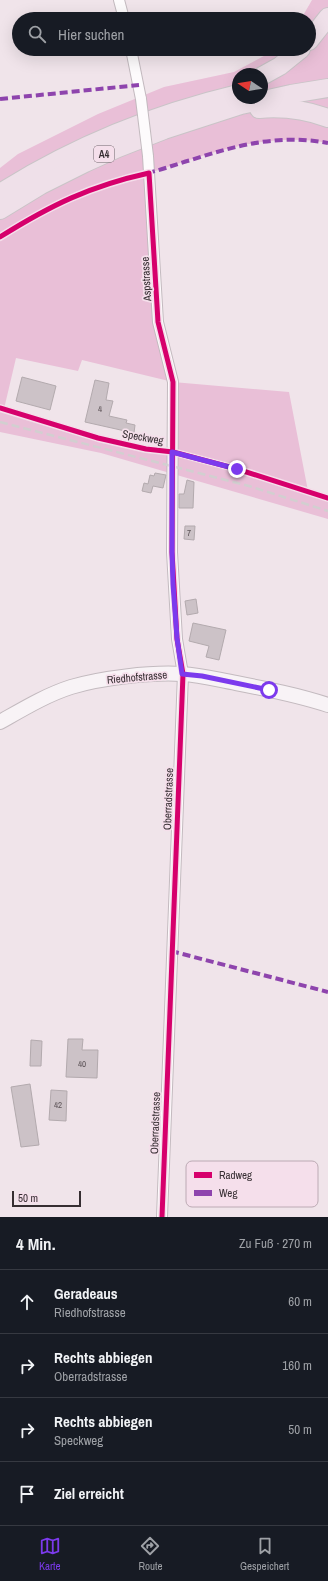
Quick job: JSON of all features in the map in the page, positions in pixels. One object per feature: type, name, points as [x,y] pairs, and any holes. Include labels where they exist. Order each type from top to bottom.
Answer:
[{"type":"highway","points":[[316,32],[328,17]]},
{"type":"highway","points":[[268,72],[292,56]]},
{"type":"highway","points":[[268,88],[328,77]]},
{"type":"highway","name":"A4","points":[[0,193],[25,178],[81,149],[121,131],[232,88]]},
{"type":"highway","name":"A4","points":[[0,210],[41,185],[96,157],[164,130],[254,102],[328,88]]},
{"type":"highway","name":"A4","points":[[165,115],[232,96]]},
{"type":"highway","name":"A4","points":[[216,114],[261,109],[286,109],[309,112],[328,118]]},
{"type":"street","points":[[119,0],[122,12]]},
{"type":"street","name":"Aspstrasse","points":[[132,56],[141,99],[148,156],[158,322],[173,382]]},
{"type":"street","name":"Oberradstrasse","points":[[162,1217],[182,674],[177,638],[172,560],[173,382]]},
{"type":"street","name":"Riedhofstrasse","points":[[0,722],[49,695],[80,684],[124,677],[182,674],[202,676],[269,690],[328,705]]},
{"type":"lane","name":"Speckweg","points":[[0,408],[98,438],[146,449],[172,452],[237,469],[328,498]]},
{"type":"shaded area","points":[[312,0],[328,0],[328,143],[304,140],[259,142],[215,152],[149,173],[158,313],[173,382],[289,392],[308,491],[328,498],[328,519],[101,453],[0,432],[0,168],[18,154],[98,114],[164,87],[232,72],[232,104],[268,104],[268,68],[241,68],[264,56],[316,56],[316,12],[305,12]],"holes":[[[16,358],[78,371],[82,360],[173,382],[172,452],[98,438],[4,409]]]},
{"type":"building","points":[[22,377],[56,386],[50,410],[16,401]]},
{"type":"building","points":[[95,380],[109,383],[106,400],[113,401],[109,416],[127,420],[126,423],[135,425],[134,433],[85,422]]},
{"type":"building","points":[[155,473],[166,475],[163,488],[153,486],[151,493],[142,491],[144,483],[148,484],[150,475],[154,476]]},
{"type":"building","points":[[187,480],[194,482],[193,508],[179,508],[179,494],[184,494]]},
{"type":"building","points":[[185,526],[195,526],[194,540],[184,539]]},
{"type":"building","points":[[196,599],[198,613],[187,615],[185,601]]},
{"type":"building","points":[[193,623],[226,630],[219,660],[206,657],[209,646],[189,641]]},
{"type":"building","points":[[68,1039],[83,1039],[82,1050],[98,1050],[97,1078],[66,1077]]},
{"type":"building","points":[[31,1040],[42,1041],[41,1066],[30,1066]]},
{"type":"building","points":[[30,1084],[39,1145],[21,1147],[11,1087]]},
{"type":"building","points":[[51,1090],[67,1091],[66,1121],[49,1120]]},
{"type":"railway","points":[[0,422],[249,486],[328,511]]},
{"type":"marked path","points":[[0,99],[139,85]]},
{"type":"marked path","points":[[147,173],[258,142],[292,140],[328,143]]},
{"type":"marked path","points":[[171,951],[328,992]]},
{"type":"cycle path","points":[[0,237],[36,215],[72,198],[108,184],[149,173],[158,322],[173,382],[172,552],[177,639],[183,674],[162,1217]]},
{"type":"cycle path","points":[[0,408],[98,438],[146,449],[173,452],[237,469],[328,498]]},
{"type":"route","points":[[237,469],[172,452],[173,584],[177,638],[182,674],[202,676],[269,690]]}]
